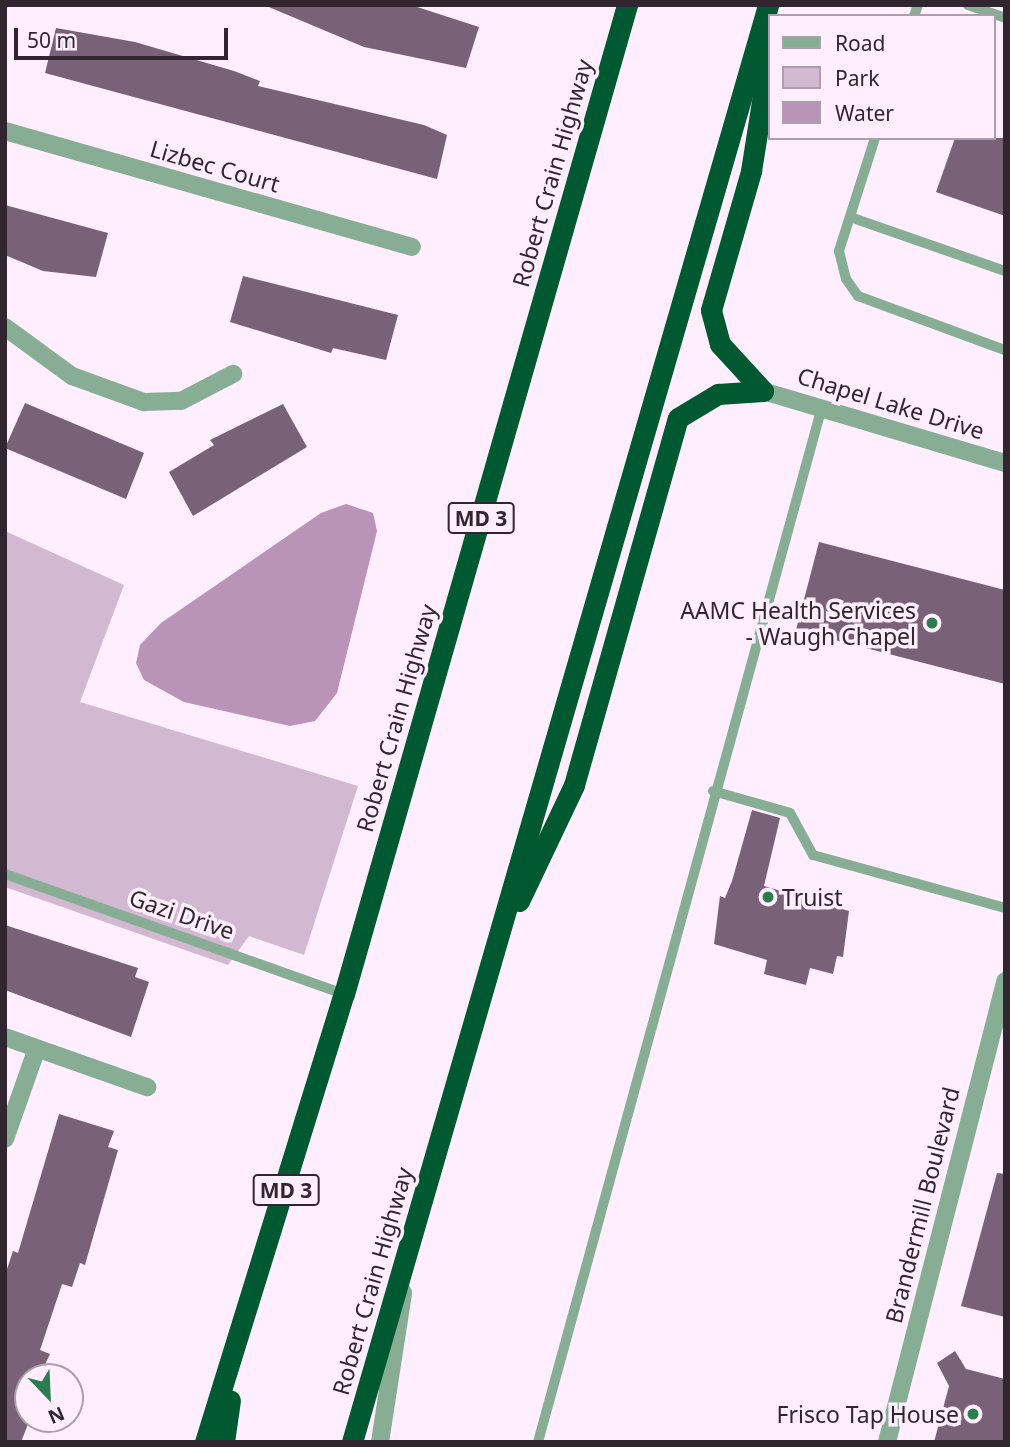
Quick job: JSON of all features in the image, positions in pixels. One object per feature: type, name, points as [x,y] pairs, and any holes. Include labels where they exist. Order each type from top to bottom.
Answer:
[{"type":"highway","name":"Robert Crain Highway","points":[[205,1442],[238,1349],[344,994],[627,5]]},
{"type":"highway","name":"Robert Crain Highway","points":[[352,1442],[768,5]]},
{"type":"highway","points":[[763,391],[720,344],[711,310],[751,171],[768,64]]},
{"type":"highway","points":[[491,960],[574,785],[678,418],[718,394],[763,391]]},
{"type":"highway","points":[[224,1442],[238,1349]]},
{"type":"street","name":"Lizbec Court","points":[[5,131],[412,247]]},
{"type":"street","points":[[5,327],[72,376],[144,402],[181,401],[233,374]]},
{"type":"street","name":"Chapel Lake Drive","points":[[763,391],[1005,463]]},
{"type":"street","name":"Brandermill Boulevard","points":[[887,1442],[1005,981]]},
{"type":"street","points":[[5,1037],[147,1087]]},
{"type":"street","points":[[5,1139],[37,1048]]},
{"type":"street","points":[[380,1442],[410,1247]]},
{"type":"lane","points":[[968,5],[994,14]]},
{"type":"lane","points":[[874,140],[839,251],[858,296],[1005,350]]},
{"type":"lane","points":[[850,217],[1005,271]]},
{"type":"lane","points":[[538,1442],[712,791],[822,407]]},
{"type":"lane","points":[[712,791],[790,813],[813,855],[1005,908]]},
{"type":"lane","name":"Gazi Drive","points":[[5,874],[344,994]]},
{"type":"green space","points":[[5,531],[124,585],[80,702],[358,786],[304,955],[249,936],[228,965],[5,887]]},
{"type":"water","points":[[346,504],[373,513],[377,531],[337,693],[315,721],[290,726],[184,702],[144,680],[136,663],[140,645],[161,623],[321,513]]},
{"type":"building","points":[[264,5],[411,5],[479,27],[466,68],[364,47]]},
{"type":"building","points":[[56,28],[135,42],[234,71],[260,81],[258,86],[424,125],[447,135],[437,179],[45,73]]},
{"type":"building","points":[[1005,138],[1005,216],[936,192],[954,140]]},
{"type":"building","points":[[5,205],[108,233],[96,277],[43,271],[5,255]]},
{"type":"building","points":[[243,276],[398,315],[386,360],[333,348],[331,353],[230,322]]},
{"type":"building","points":[[25,403],[144,453],[126,499],[5,448]]},
{"type":"building","points":[[283,404],[307,447],[193,516],[169,472],[214,445],[210,440]]},
{"type":"building","points":[[819,542],[1005,590],[1005,684],[796,630]]},
{"type":"building","name":"Truist","points":[[752,810],[780,818],[764,886],[849,911],[843,957],[837,956],[833,974],[810,968],[806,985],[764,974],[767,960],[714,944],[720,896],[725,898],[732,881]]},
{"type":"building","points":[[5,925],[138,968],[135,977],[149,982],[131,1037],[5,990]]},
{"type":"building","points":[[59,1114],[114,1131],[108,1147],[118,1150],[85,1265],[80,1263],[72,1287],[62,1284],[40,1350],[50,1354],[46,1363],[14,1363],[14,1433],[24,1433],[21,1442],[5,1442],[5,1275],[13,1251],[18,1253]]},
{"type":"building","points":[[997,1173],[1005,1174],[1005,1317],[961,1306]]},
{"type":"building","name":"Frisco Tap House","points":[[955,1351],[966,1369],[1005,1379],[1005,1442],[934,1442],[949,1386],[937,1363]]},
{"type":"place","name":"AAMC Health Services - Waugh Chapel","points":[[932,623]]},
{"type":"place","name":"Truist","points":[[768,897]]},
{"type":"place","name":"Frisco Tap House","points":[[973,1414]]}]
